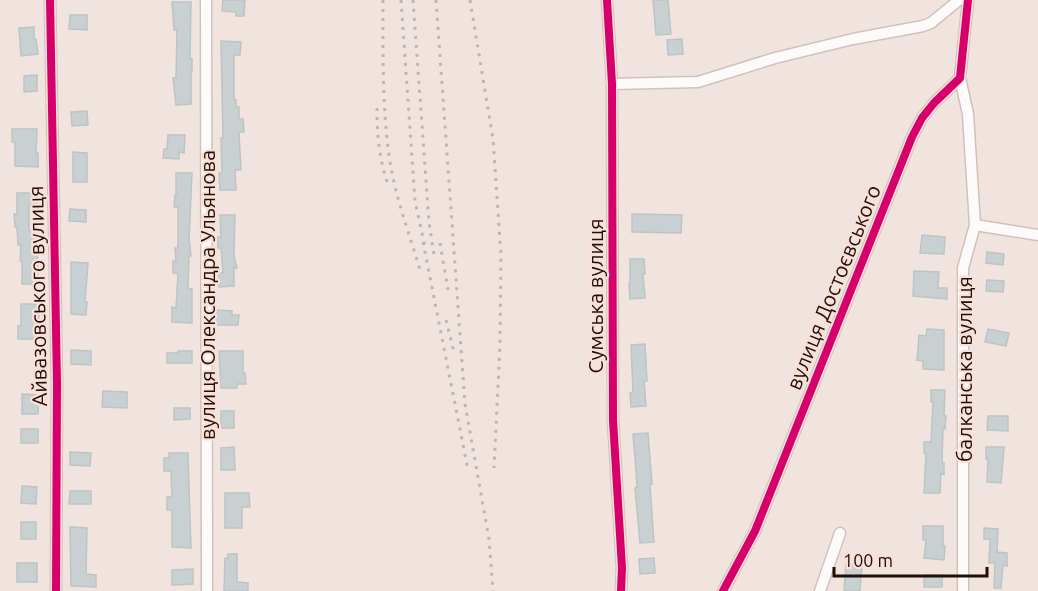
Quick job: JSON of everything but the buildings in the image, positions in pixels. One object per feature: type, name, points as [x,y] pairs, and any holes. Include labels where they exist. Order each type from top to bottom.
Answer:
[{"type":"street","name":"Айвазовського вулиця","points":[[50,0],[57,383],[56,591]]},
{"type":"street","name":"вулиця Олександра Ульянова","points":[[206,0],[207,591]]},
{"type":"street","name":"Сумська вулиця","points":[[607,0],[612,84],[613,420],[622,568],[621,591]]},
{"type":"street","points":[[612,84],[698,82],[786,55],[923,26],[931,23],[959,0]]},
{"type":"street","points":[[960,78],[968,0]]},
{"type":"street","name":"балканська вулиця","points":[[960,78],[968,114],[975,225],[963,268],[963,591]]},
{"type":"street","name":"вулиця Достоєвського","points":[[723,591],[755,531],[912,137],[922,118],[934,103],[960,78]]},
{"type":"street","points":[[975,225],[1038,235]]},
{"type":"street","points":[[820,591],[840,533]]},
{"type":"railway","points":[[383,0],[384,102],[387,142],[400,204],[421,273]]},
{"type":"railway","points":[[401,0],[415,201],[425,247]]},
{"type":"railway","points":[[413,0],[429,222],[434,255]]},
{"type":"railway","points":[[436,0],[465,404],[489,539],[493,591]]},
{"type":"railway","points":[[470,0],[493,139],[501,255],[500,345],[494,468]]},
{"type":"railway","points":[[377,108],[379,148],[389,187]]},
{"type":"railway","points":[[423,242],[468,470]]},
{"type":"railway","points":[[440,243],[448,290]]},
{"type":"railway","points":[[446,320],[454,352]]},
{"type":"cycle path","points":[[50,0],[57,383],[56,591]]},
{"type":"cycle path","points":[[607,0],[612,84],[613,420],[622,568],[621,591]]},
{"type":"cycle path","points":[[723,591],[755,531],[912,137],[922,118],[934,103],[960,78],[968,0]]}]
